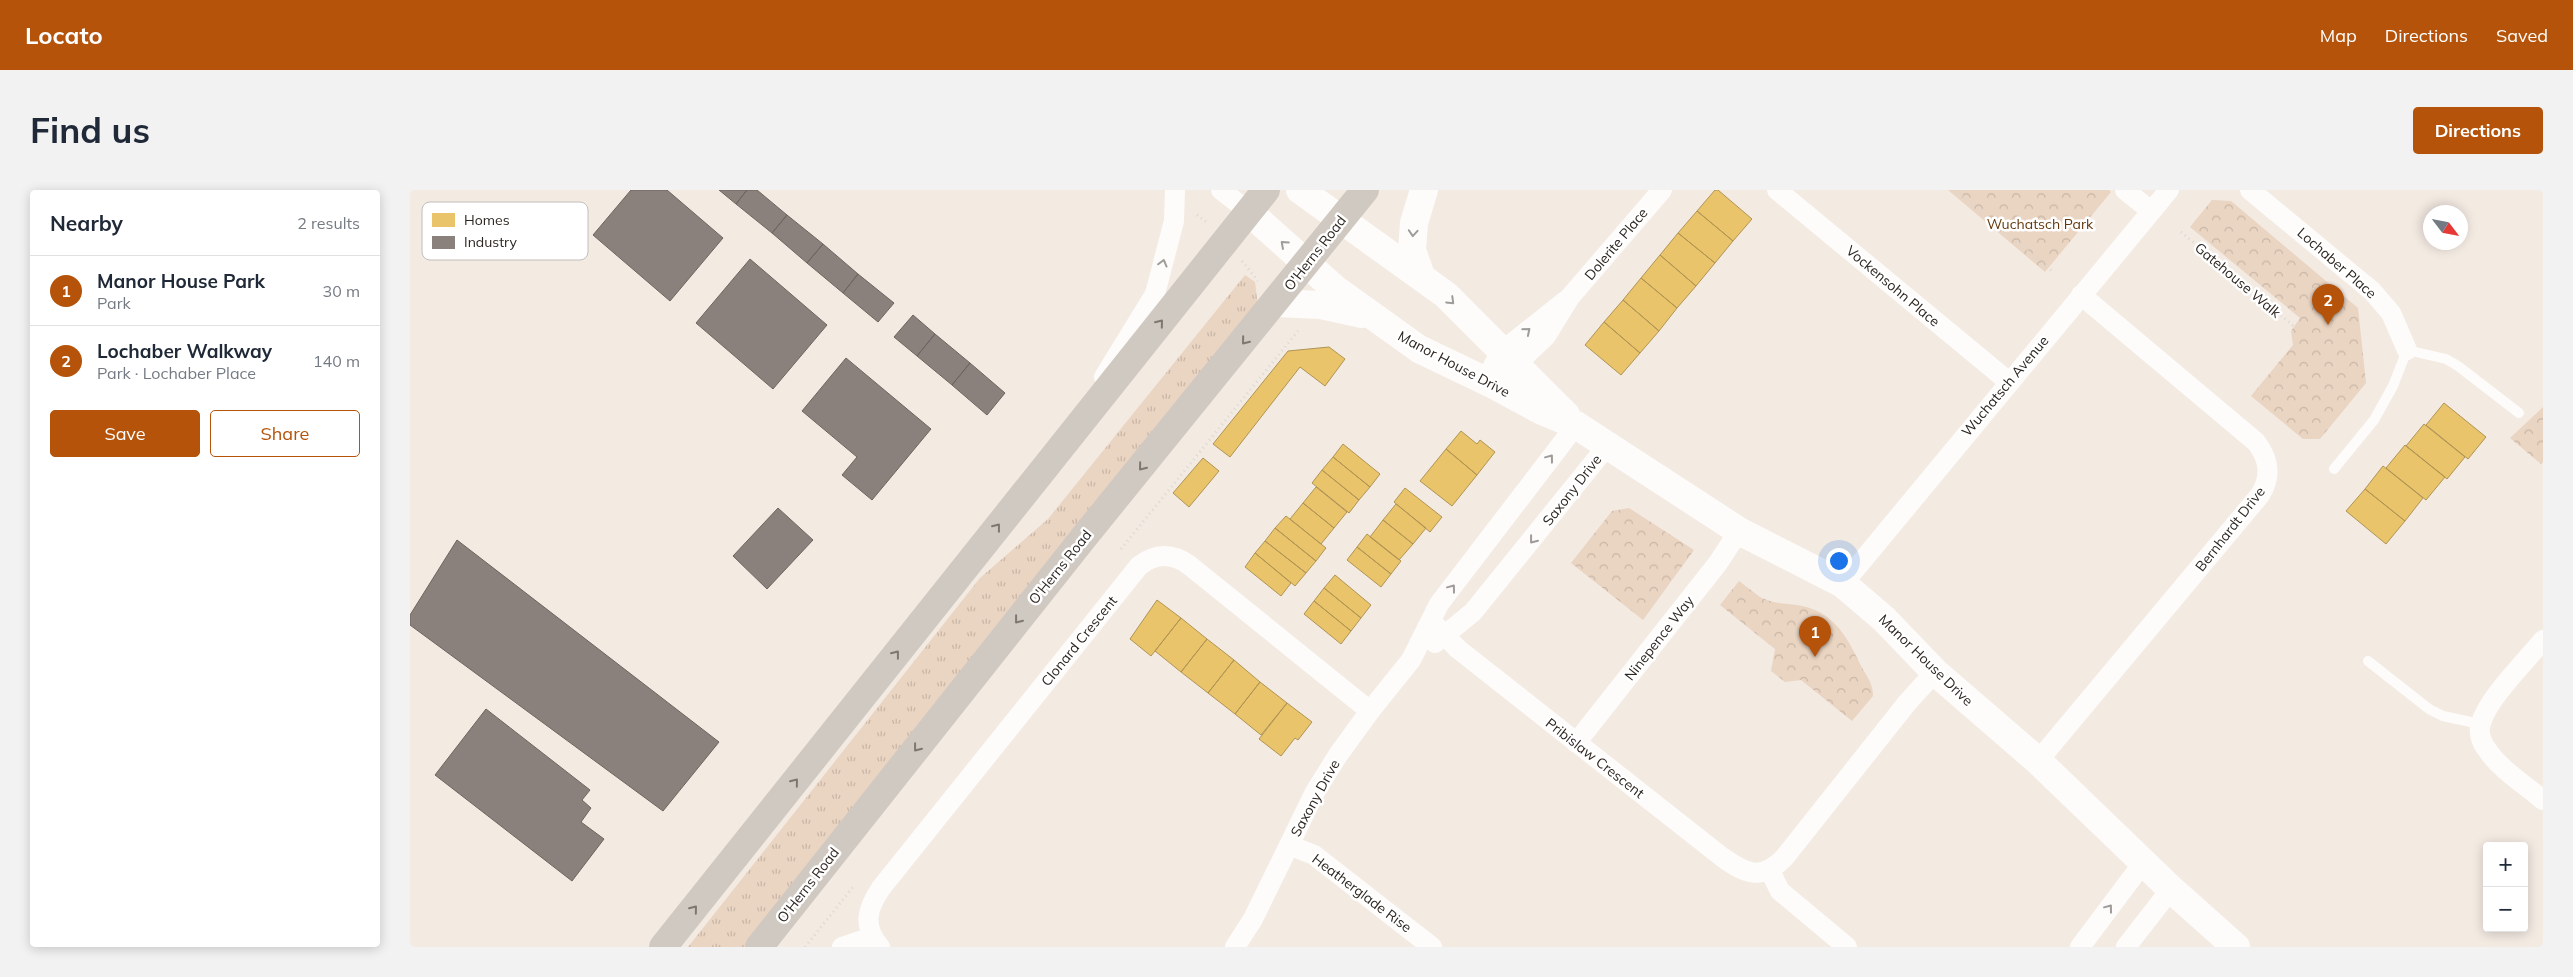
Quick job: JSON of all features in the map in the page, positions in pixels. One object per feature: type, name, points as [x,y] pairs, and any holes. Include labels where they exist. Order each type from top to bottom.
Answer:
[{"type":"main road","points":[[663,947],[1266,190]]},
{"type":"main road","name":"O'Herns Road","points":[[759,947],[1078,545],[1276,303],[1365,190]]},
{"type":"street","points":[[1063,443],[1155,294],[1174,221],[1175,190]]},
{"type":"street","points":[[1221,190],[1249,212]]},
{"type":"street","name":"Manor House Drive","points":[[1300,190],[1446,295],[1508,359],[1554,400],[1576,425]]},
{"type":"street","points":[[1421,276],[1412,250],[1414,223],[1424,190]]},
{"type":"street","name":"Dolerite Place","points":[[1490,383],[1493,366],[1508,359],[1570,297],[1662,190]]},
{"type":"street","name":"Vockensohn Place","points":[[1777,190],[2008,382]]},
{"type":"street","points":[[2125,190],[2151,211]]},
{"type":"street","name":"Wuchatsch Avenue","points":[[1842,584],[2169,190]]},
{"type":"street","name":"Lochaber Place","points":[[2250,190],[2372,291],[2391,313],[2407,350]]},
{"type":"street","name":"Manor House Drive","points":[[1249,212],[1306,264],[1371,317],[1419,349],[1490,383],[1540,410],[1576,425],[1739,531],[1842,584],[1884,619],[1935,672],[2038,761],[2170,889],[2236,947]]},
{"type":"street","name":"Bernhardt Drive","points":[[2038,761],[2260,496],[2266,486],[2268,475],[2264,452],[2256,442],[2081,295]]},
{"type":"street","points":[[1276,303],[1321,305],[1371,317]]},
{"type":"street","name":"Saxony Drive","points":[[1235,947],[1253,919],[1315,792],[1370,711],[1411,660],[1439,604],[1576,425]]},
{"type":"street","name":"Saxony Drive","points":[[1411,660],[1445,636],[1473,612],[1607,446]]},
{"type":"street","name":"Ninepence Way","points":[[1576,743],[1718,563],[1739,531]]},
{"type":"street","name":"Clonard Crescent","points":[[876,942],[868,927],[867,916],[869,907],[882,888],[1139,566],[1152,557],[1171,556],[1189,565],[1370,711]]},
{"type":"street","name":"Pribislaw Crescent","points":[[1431,621],[1445,636],[1576,743],[1732,865],[1750,872],[1770,871]]},
{"type":"street","points":[[2543,640],[2492,701],[2480,724],[2480,735],[2484,747],[2491,756],[2543,800]]},
{"type":"street","points":[[1847,947],[1780,890],[1770,871],[1784,858],[1907,703],[1935,672]]},
{"type":"street","name":"Heatherglade Rise","points":[[1289,845],[1314,855],[1432,947]]},
{"type":"street","points":[[2080,947],[2144,862]]},
{"type":"street","points":[[2126,947],[2170,889]]},
{"type":"street","points":[[842,947],[876,942]]},
{"type":"lane","points":[[2334,469],[2374,420],[2393,386],[2407,350],[2446,360],[2458,366],[2520,413]]},
{"type":"lane","points":[[2368,661],[2429,709],[2443,716],[2480,724]]},
{"type":"path","points":[[1954,190],[2052,271]]},
{"type":"path","points":[[1194,212],[1226,240],[1276,303]]},
{"type":"path","name":"Gatehouse Walk","points":[[2181,232],[2296,328]]},
{"type":"green space","name":"Wuchatsch Park","points":[[1948,190],[2109,190],[2111,192],[2045,272]]},
{"type":"green space","points":[[2212,200],[2231,201],[2358,308],[2366,383],[2320,439],[2303,439],[2251,396],[2293,345],[2291,331],[2300,318],[2190,227]]},
{"type":"green space","points":[[1245,275],[1255,282],[1258,307],[752,947],[688,947],[980,578],[1048,519]]},
{"type":"green space","points":[[2543,407],[2543,462],[2541,464],[2510,438]]},
{"type":"green space","points":[[1629,508],[1694,550],[1643,620],[1571,563],[1612,511]]},
{"type":"green space","points":[[1739,581],[1765,599],[1778,603],[1797,605],[1819,612],[1843,633],[1868,678],[1873,691],[1873,696],[1852,721],[1801,680],[1785,682],[1771,671],[1775,649],[1720,605]]},
{"type":"building: Homes","points":[[1715,190],[1718,190],[1752,219],[1733,241],[1697,211]]},
{"type":"building: Homes","points":[[1697,211],[1733,241],[1715,263],[1678,233]]},
{"type":"building: Homes","points":[[1678,233],[1715,263],[1696,286],[1660,255]]},
{"type":"building: Homes","points":[[1660,255],[1696,286],[1677,308],[1641,278]]},
{"type":"building: Homes","points":[[1641,278],[1677,308],[1659,331],[1623,300]]},
{"type":"building: Homes","points":[[1623,300],[1659,331],[1640,353],[1604,322]]},
{"type":"building: Homes","points":[[1604,322],[1640,353],[1621,375],[1585,345]]},
{"type":"building: Homes","points":[[1329,347],[1345,359],[1325,386],[1300,367],[1230,457],[1213,444],[1288,351]]},
{"type":"building: Homes","points":[[2444,403],[2486,437],[2468,459],[2426,425]]},
{"type":"building: Homes","points":[[2424,424],[2465,457],[2447,479],[2406,446]]},
{"type":"building: Homes","points":[[1461,431],[1477,444],[1480,440],[1495,452],[1477,475],[1446,449]]},
{"type":"building: Homes","points":[[1343,444],[1380,474],[1370,487],[1333,457]]},
{"type":"building: Homes","points":[[2405,445],[2445,477],[2426,500],[2386,468]]},
{"type":"building: Homes","points":[[1446,449],[1477,475],[1452,506],[1420,481]]},
{"type":"building: Homes","points":[[1333,457],[1370,487],[1359,500],[1322,470]]},
{"type":"building: Homes","points":[[1203,458],[1219,471],[1189,507],[1173,493]]},
{"type":"building: Homes","points":[[2383,466],[2423,498],[2405,521],[2365,489]]},
{"type":"building: Homes","points":[[1322,470],[1359,500],[1349,513],[1312,483]]},
{"type":"building: Homes","points":[[1316,487],[1347,512],[1334,528],[1303,503]]},
{"type":"building: Homes","points":[[1405,488],[1442,517],[1430,532],[1394,502]]},
{"type":"building: Homes","points":[[2365,489],[2405,521],[2386,544],[2346,511]]},
{"type":"building: Homes","points":[[1303,503],[1334,528],[1321,544],[1290,519]]},
{"type":"building: Homes","points":[[1396,504],[1426,528],[1413,544],[1383,520]]},
{"type":"building: Homes","points":[[1286,516],[1326,548],[1316,561],[1275,528]]},
{"type":"building: Homes","points":[[1383,520],[1413,544],[1399,560],[1370,537]]},
{"type":"building: Homes","points":[[1275,528],[1316,561],[1306,573],[1265,541]]},
{"type":"building: Homes","points":[[1367,534],[1401,561],[1391,574],[1357,547]]},
{"type":"building: Homes","points":[[1265,541],[1306,573],[1295,586],[1255,553]]},
{"type":"building: Homes","points":[[1357,547],[1391,574],[1381,587],[1347,560]]},
{"type":"building: Homes","points":[[1255,553],[1291,583],[1281,596],[1245,567]]},
{"type":"building: Homes","points":[[1335,575],[1371,605],[1361,618],[1324,588]]},
{"type":"building: Homes","points":[[1324,588],[1361,618],[1351,631],[1314,601]]},
{"type":"building: Homes","points":[[1157,600],[1181,618],[1151,656],[1130,639]]},
{"type":"building: Homes","points":[[1314,601],[1351,631],[1341,644],[1304,614]]},
{"type":"building: Homes","points":[[1181,618],[1207,639],[1181,672],[1155,651]]},
{"type":"building: Homes","points":[[1207,639],[1234,660],[1208,693],[1181,672]]},
{"type":"building: Homes","points":[[1234,660],[1260,682],[1235,714],[1208,693]]},
{"type":"building: Homes","points":[[1260,682],[1287,703],[1261,735],[1235,714]]},
{"type":"building: Homes","points":[[1287,703],[1312,722],[1298,740],[1295,738],[1281,756],[1259,739]]},
{"type":"building: Industry","points":[[631,190],[667,190],[723,238],[670,301],[593,235]]},
{"type":"building: Industry","points":[[719,190],[747,190],[736,204]]},
{"type":"building: Industry","points":[[747,190],[757,190],[787,215],[772,233],[736,204]]},
{"type":"building: Industry","points":[[787,215],[823,244],[807,263],[772,233]]},
{"type":"building: Industry","points":[[823,244],[858,274],[843,293],[807,263]]},
{"type":"building: Industry","points":[[750,259],[827,325],[773,389],[696,323]]},
{"type":"building: Industry","points":[[858,274],[894,303],[878,322],[843,293]]},
{"type":"building: Industry","points":[[913,315],[935,334],[917,356],[894,337]]},
{"type":"building: Industry","points":[[935,334],[970,363],[952,385],[917,356]]},
{"type":"building: Industry","points":[[846,358],[931,429],[872,500],[842,475],[857,457],[802,411]]},
{"type":"building: Industry","points":[[970,363],[1005,393],[987,415],[952,385]]},
{"type":"building: Industry","points":[[778,508],[813,540],[767,589],[733,556]]},
{"type":"building: Industry","points":[[457,540],[719,742],[663,811],[410,625],[410,615]]},
{"type":"building: Industry","points":[[486,709],[590,790],[582,800],[591,808],[581,822],[604,839],[572,881],[435,775]]},
{"type":"place","name":"Lochaber Walkway","points":[[2328,325]]},
{"type":"place","name":"Manor House Park","points":[[1815,657]]}]
